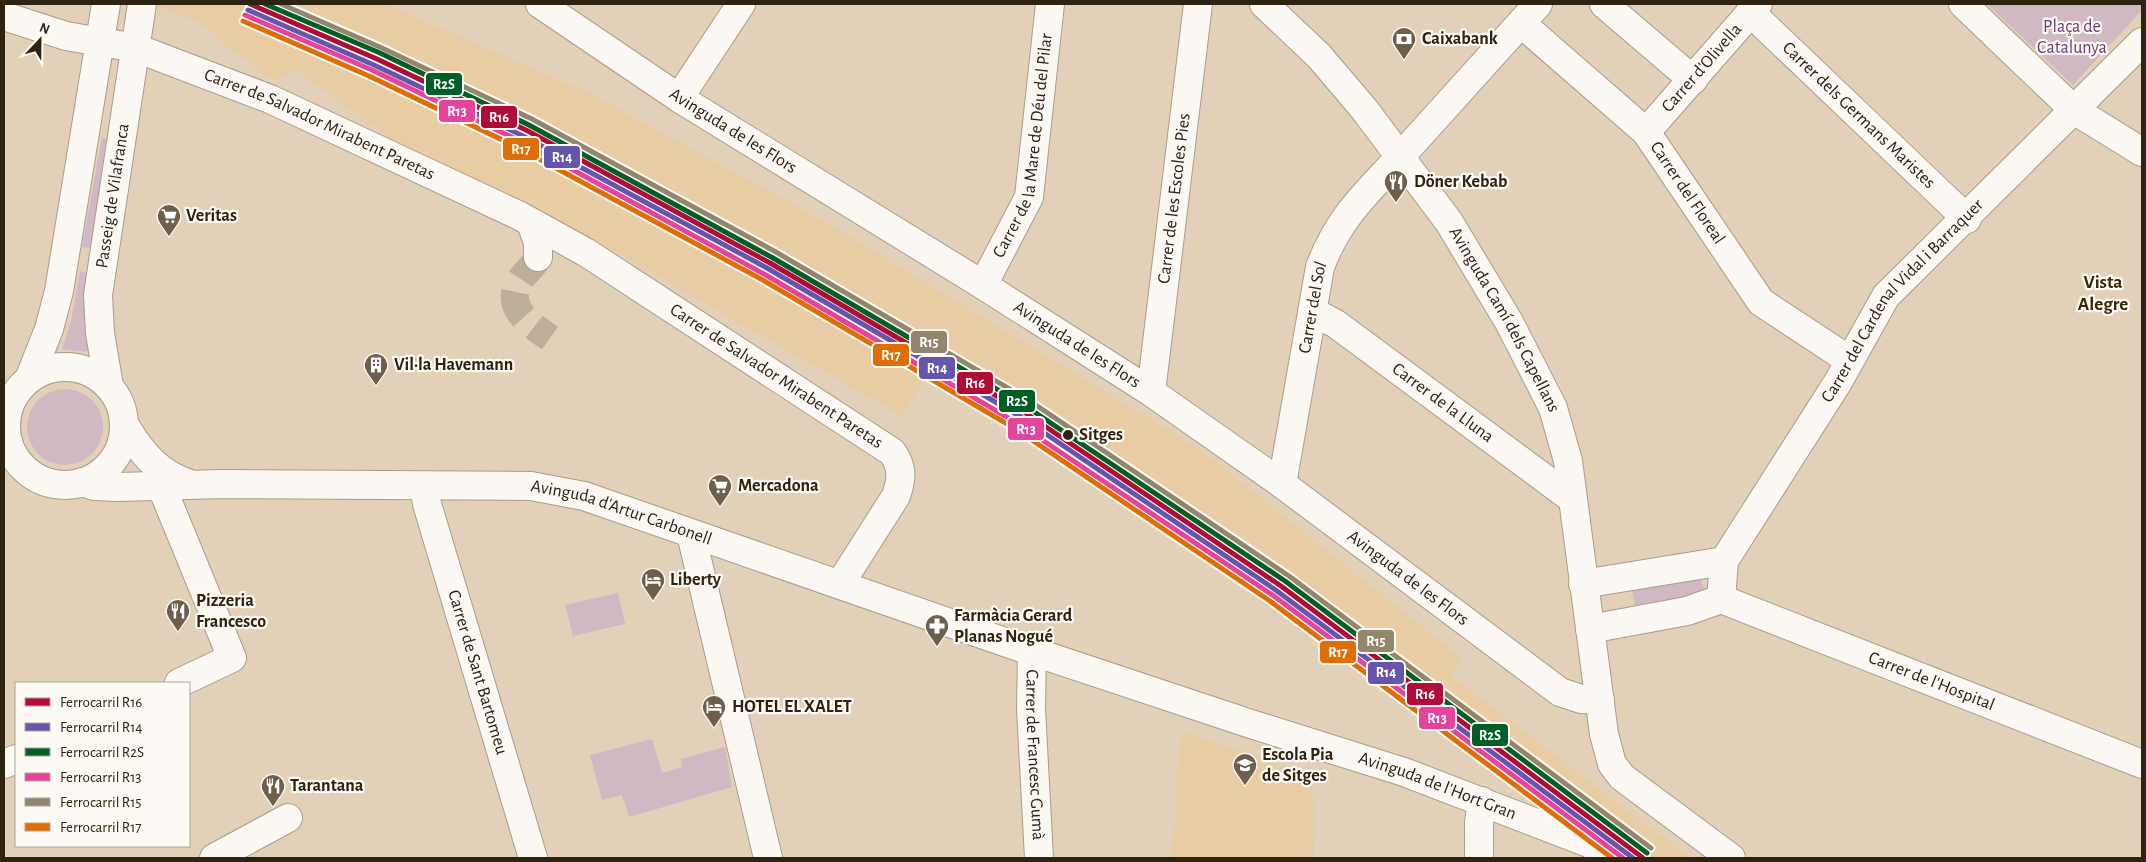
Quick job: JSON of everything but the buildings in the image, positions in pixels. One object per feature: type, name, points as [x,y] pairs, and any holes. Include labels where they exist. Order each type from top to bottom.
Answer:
[{"type":"street","name":"Passeig de Vilafranca","points":[[16,392],[49,330],[59,291],[106,4]]},
{"type":"street","name":"Passeig de Vilafranca","points":[[109,386],[100,333],[98,295],[142,4]]},
{"type":"street","name":"Avinguda de les Flors","points":[[540,4],[679,98],[983,285],[1151,392],[1282,484],[1560,692],[1581,700],[1600,700]]},
{"type":"street","points":[[679,98],[741,4]]},
{"type":"street","name":"Carrer de la Mare de Déu del Pilar","points":[[983,285],[1029,197],[1050,4]]},
{"type":"street","name":"Carrer de les Escoles Pies","points":[[1151,392],[1198,4]]},
{"type":"street","name":"Avinguda Camí dels Capellans","points":[[1264,4],[1319,56],[1364,109],[1449,222],[1522,348],[1553,408],[1568,461],[1606,745],[1616,771],[1731,858]]},
{"type":"street","points":[[1604,4],[1693,80]]},
{"type":"street","points":[[1963,4],[2074,110],[2142,152]]},
{"type":"street","name":"Carrer d'Olivella","points":[[1646,132],[1754,8]]},
{"type":"street","name":"Carrer dels Germans Maristes","points":[[1754,8],[1966,218]]},
{"type":"street","name":"Carrer del Sol","points":[[1282,484],[1320,267],[1330,240],[1349,212],[1530,14]]},
{"type":"street","name":"Carrer del Floreal","points":[[1530,14],[1646,132],[1761,302],[1849,360]]},
{"type":"street","name":"Carrer de Salvador Mirabent Paretas","points":[[4,16],[66,36],[136,48],[270,99],[468,191],[587,253],[892,452],[899,461],[901,484],[896,496],[840,584]]},
{"type":"street","name":"Carrer del Cardenal Vidal i Barraquer","points":[[1721,599],[1724,561],[1838,382],[1886,296],[2142,42]]},
{"type":"street","points":[[531,223],[538,243],[538,257]]},
{"type":"street","name":"Carrer de la Lluna","points":[[1312,311],[1336,324],[1572,498]]},
{"type":"street","points":[[4,480],[47,482],[65,486],[102,474],[117,458],[126,427],[123,409],[109,386],[83,369],[66,366],[50,368],[16,392],[6,416],[8,443],[22,467],[47,482]]},
{"type":"street","name":"Avinguda d'Artur Carbonell","points":[[126,427],[137,445],[158,469],[173,478],[193,485]]},
{"type":"street","name":"Avinguda d'Artur Carbonell","points":[[82,482],[103,487],[193,485],[531,486],[555,489],[584,496],[1032,651]]},
{"type":"street","points":[[159,486],[165,495],[232,658],[181,682]]},
{"type":"street","name":"Carrer de Sant Bartomeu","points":[[424,486],[427,504],[533,858]]},
{"type":"street","points":[[691,534],[768,858]]},
{"type":"street","points":[[1583,584],[1724,561]]},
{"type":"street","points":[[1590,629],[1687,611],[1721,599]]},
{"type":"street","name":"Carrer de l'Hospital","points":[[1721,599],[2142,764]]},
{"type":"street","name":"Avinguda de l'Hort Gran","points":[[1032,651],[1404,772],[1591,844],[1608,858]]},
{"type":"street","name":"Carrer de Francesc Gumà","points":[[1032,651],[1032,710],[1039,858]]},
{"type":"street","points":[[1479,858],[1478,822],[1482,801]]},
{"type":"street","points":[[214,858],[288,818]]},
{"type":"shaded area","points":[[152,4],[384,4],[587,92],[827,223],[1199,449],[1461,658],[1450,675],[1689,858],[1616,858],[1422,705],[1178,538],[1183,527],[931,367],[902,416],[561,221],[404,148],[295,70],[273,81],[198,22]]},
{"type":"shaded area","name":"Escola Pia de Sitges","points":[[1182,732],[1313,776],[1314,858],[1171,858]]},
{"type":"green space","name":"Plaça de Catalunya","points":[[1987,4],[2142,4],[2142,10],[2073,85]]},
{"type":"green space","points":[[102,137],[106,139],[92,248],[82,247]]},
{"type":"green space","points":[[80,271],[88,273],[84,312],[89,348],[87,352],[62,349],[71,321]]},
{"type":"green space","points":[[65,389],[79,392],[92,400],[100,413],[103,427],[100,441],[92,454],[79,462],[65,465],[51,462],[38,454],[30,441],[27,427],[30,413],[38,400],[51,392]]},
{"type":"green space","points":[[1700,577],[1704,589],[1699,600],[1635,608],[1632,588]]},
{"type":"green space","points":[[618,593],[625,624],[573,636],[565,605]]},
{"type":"green space","points":[[652,739],[662,773],[682,767],[681,759],[725,747],[732,787],[629,817],[622,795],[602,800],[590,755]]},
{"type":"tunnel","points":[[538,257],[521,279],[516,289],[515,298],[521,314],[527,321],[550,338]]},
{"type":"rail line","name":"R16","points":[[250,4],[377,59],[526,130],[770,263],[1024,412],[1281,586],[1643,858]]},
{"type":"rail line","name":"R2S","points":[[265,4],[380,53],[529,125],[773,258],[1027,407],[1285,581],[1647,853]]},
{"type":"rail line","name":"R15","points":[[281,4],[382,48],[532,119],[776,252],[1030,401],[1289,576],[1651,848]]},
{"type":"rail line","name":"R14","points":[[248,10],[374,65],[523,136],[767,268],[1021,417],[1277,591],[1633,858]]},
{"type":"rail line","name":"R13","points":[[245,15],[372,70],[520,141],[764,274],[1017,423],[1274,596],[1623,858]]},
{"type":"rail line","name":"R17","points":[[243,21],[369,76],[517,147],[761,279],[1014,428],[1270,601],[1612,858]]},
{"type":"place","name":"Caixabank","points":[[1404,60]]},
{"type":"place","name":"Döner Kebab","points":[[1396,203]]},
{"type":"place","name":"Veritas","points":[[169,237]]},
{"type":"place","name":"Vil·la Havemann","points":[[376,386]]},
{"type":"place","name":"Sitges","points":[[1068,435]]},
{"type":"place","name":"Mercadona","points":[[720,507]]},
{"type":"place","name":"Liberty","points":[[653,601]]},
{"type":"place","name":"Pizzeria Francesco","points":[[178,632]]},
{"type":"place","name":"Farmàcia Gerard Planas Nogué","points":[[937,647]]},
{"type":"place","name":"HOTEL EL XALET","points":[[714,728]]},
{"type":"place","name":"Escola Pia de Sitges","points":[[1245,786]]},
{"type":"place","name":"Tarantana","points":[[273,807]]},
{"type":"district","name":"Vista Alegre","points":[[2103,293]]}]
